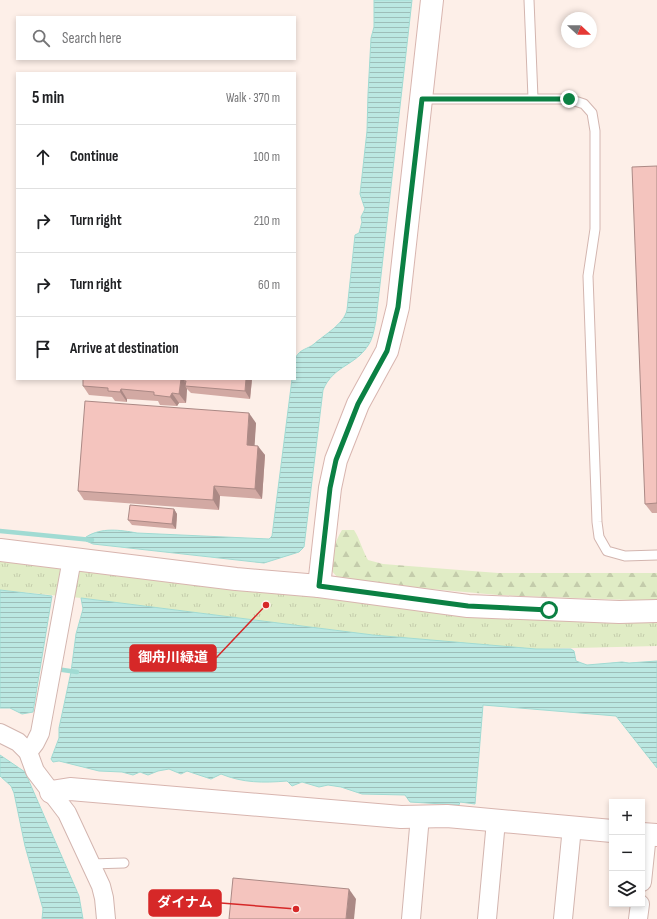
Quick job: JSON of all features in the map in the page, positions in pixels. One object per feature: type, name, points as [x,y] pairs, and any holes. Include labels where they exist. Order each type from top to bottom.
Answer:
[{"type":"street","points":[[319,586],[330,488],[336,460],[358,404],[387,351],[398,307],[432,0]]},
{"type":"street","points":[[0,550],[236,579],[319,586],[468,606],[611,612],[657,611]]},
{"type":"street","points":[[28,752],[40,733],[72,559]]},
{"type":"street","points":[[0,733],[18,742],[28,752],[35,771],[67,813],[91,864],[104,898],[106,919]]},
{"type":"street","points":[[51,792],[70,789],[401,817],[447,816],[609,831]]},
{"type":"street","points":[[411,919],[420,816]]},
{"type":"street","points":[[488,919],[496,821]]},
{"type":"street","points":[[563,919],[572,828]]},
{"type":"street","points":[[643,871],[648,835]]},
{"type":"street","points":[[638,919],[640,907]]},
{"type":"lane","points":[[529,0],[533,98]]},
{"type":"lane","points":[[422,99],[569,99],[584,104],[592,113],[595,131],[595,229],[588,276],[596,522],[599,537],[607,551],[625,556],[657,555]]},
{"type":"lane","points":[[91,864],[124,863]]},
{"type":"green space","points":[[342,530],[354,530],[368,560],[383,564],[498,573],[657,573],[657,601],[498,595],[354,582],[337,577],[331,570],[334,549]]},
{"type":"green space","points":[[0,557],[657,615],[657,646],[536,649],[425,640],[373,635],[81,598],[0,590]]},
{"type":"water","points":[[374,0],[412,0],[374,331],[369,344],[362,353],[332,376],[323,390],[304,547],[299,552],[264,563],[93,544],[86,541],[86,537],[92,534],[111,530],[137,533],[269,539],[272,536],[292,380],[296,380],[296,357],[300,352],[314,344],[338,325],[347,310],[355,235],[359,233],[362,222],[361,217],[365,209],[360,194],[367,131],[371,38],[374,27]]},
{"type":"water","points":[[0,590],[52,596],[33,712],[22,714],[10,708],[0,708]]},
{"type":"water","points":[[81,598],[373,635],[536,649],[571,649],[574,651],[576,661],[587,665],[657,661],[657,768],[616,716],[483,705],[475,804],[460,802],[459,805],[410,802],[405,795],[362,794],[341,787],[328,785],[319,787],[302,782],[292,786],[287,781],[253,782],[221,774],[211,779],[187,771],[181,774],[169,769],[148,775],[140,772],[133,775],[122,772],[99,771],[59,761],[53,762],[51,759],[59,738],[59,728],[71,672],[76,634],[83,609]]},
{"type":"water","points":[[0,755],[25,772],[79,896],[83,919],[42,919],[43,909],[25,846],[14,793],[11,786],[0,776]]},
{"type":"building","points":[[657,166],[657,503],[645,504],[632,167]]},
{"type":"building","points":[[83,380],[181,380],[179,394],[172,393],[170,397],[154,395],[154,392],[121,389],[120,392],[108,391],[108,388],[83,386]]},
{"type":"building","points":[[246,380],[245,391],[185,386],[186,381],[184,381]]},
{"type":"building","points":[[85,401],[249,413],[247,445],[258,446],[255,489],[214,486],[213,500],[78,491]]},
{"type":"building","points":[[130,505],[174,509],[172,524],[128,520]]},
{"type":"building","points":[[233,878],[349,889],[346,919],[229,919]]},
{"type":"waterway","points":[[0,531],[92,540]]},
{"type":"waterway","points":[[56,669],[77,672]]},
{"type":"place","name":"御舟川緑道","points":[[266,605]]},
{"type":"place","name":"ダイナム","points":[[296,909]]},
{"type":"route","points":[[549,610],[468,606],[319,586],[330,488],[336,460],[358,404],[387,351],[393,331],[398,307],[422,99],[569,99]]}]
